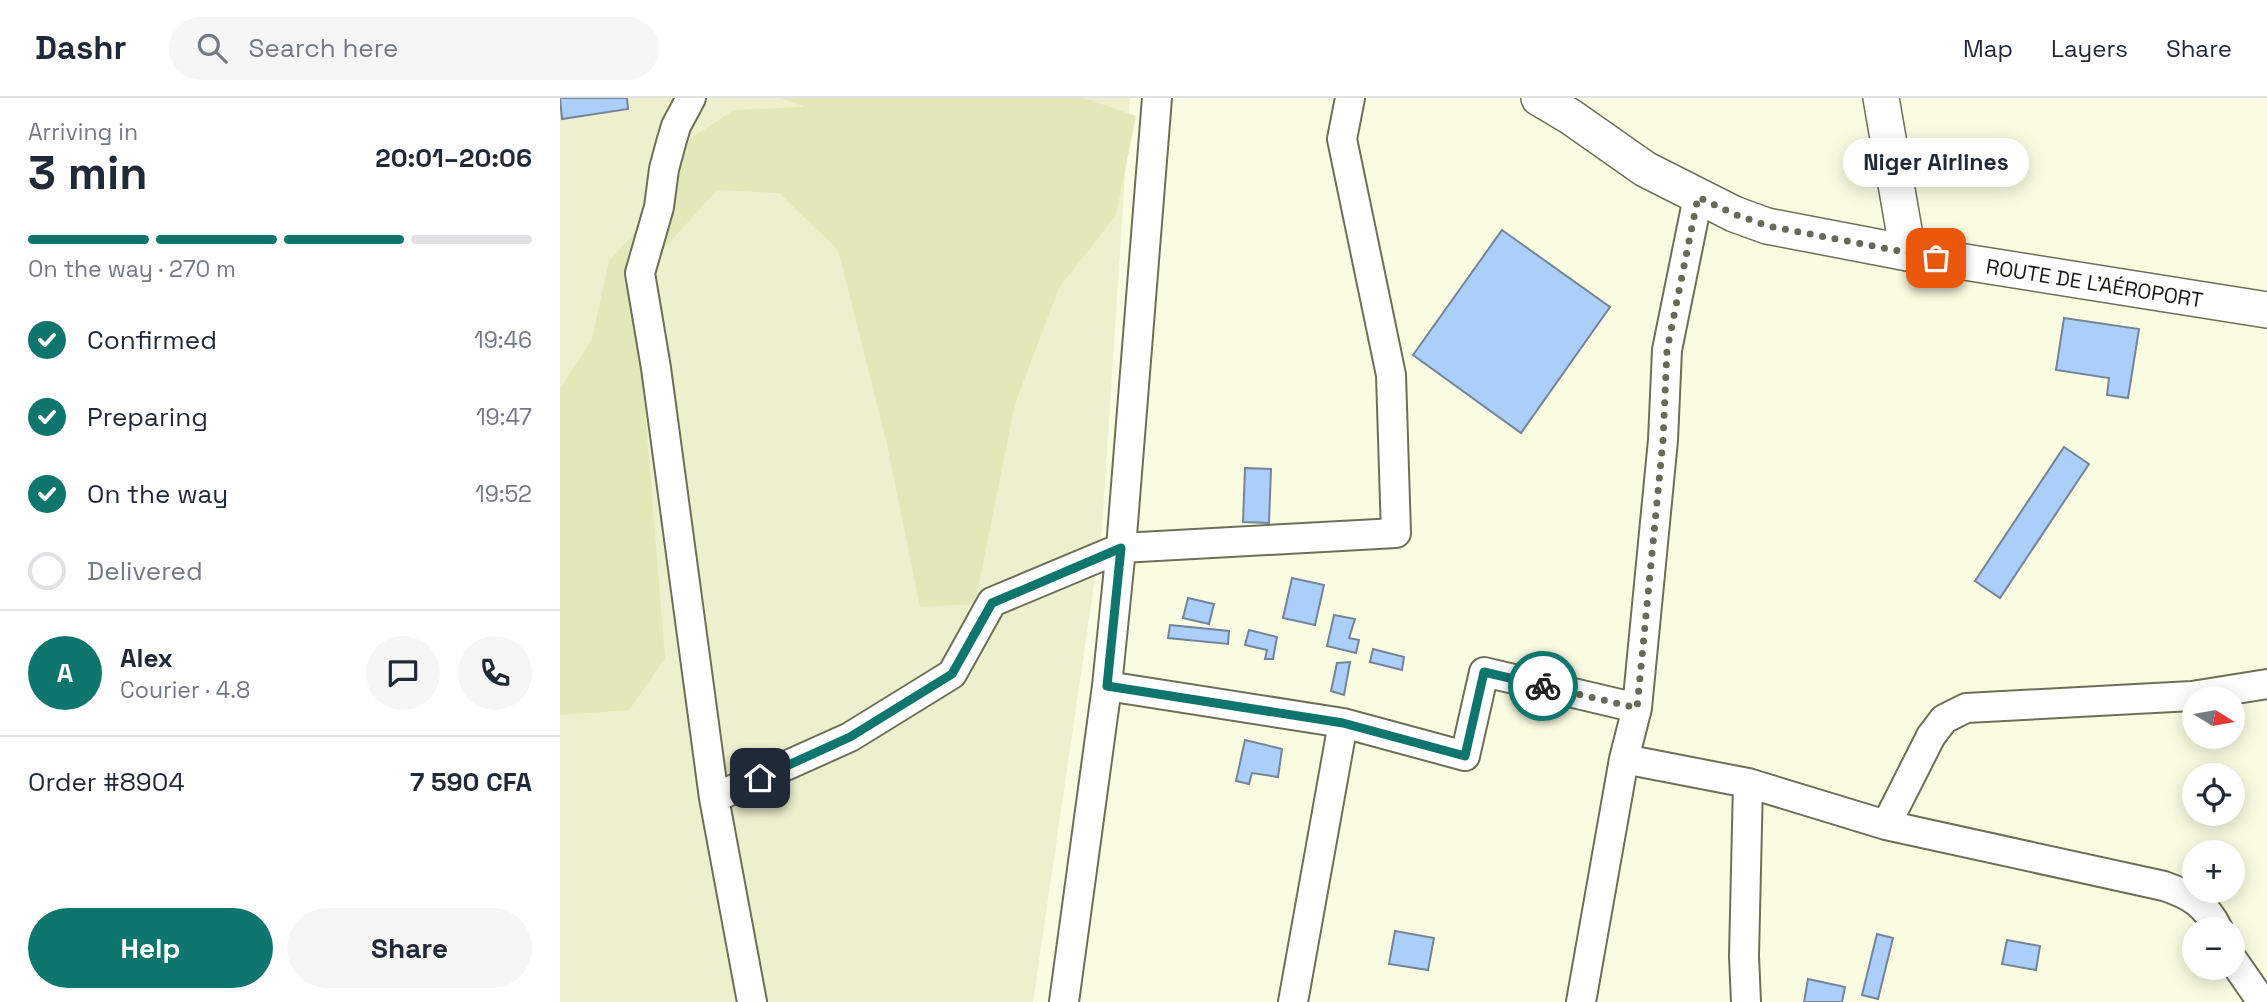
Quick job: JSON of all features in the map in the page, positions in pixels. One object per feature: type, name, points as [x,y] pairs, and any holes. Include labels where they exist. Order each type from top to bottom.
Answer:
[{"type":"street","points":[[691,98],[676,126],[671,143],[659,207],[640,273],[656,368],[714,797],[752,1002]]},
{"type":"street","points":[[1064,1002],[1107,686],[1121,548],[1157,98]]},
{"type":"street","points":[[714,797],[850,737],[952,674],[992,603],[1121,548],[1396,533],[1391,375],[1342,139],[1350,98]]},
{"type":"street","name":"ROUTE DE L'AÉROPORT","points":[[1539,98],[1569,107],[1645,169],[1734,214],[1768,226],[1908,253],[2267,310]]},
{"type":"street","points":[[1881,98],[1908,253]]},
{"type":"street","points":[[1581,1002],[1624,759],[1637,708],[1663,440],[1667,350],[1698,197]]},
{"type":"street","points":[[1107,686],[1343,723],[1465,756],[1484,672],[1637,708]]},
{"type":"street","points":[[1886,825],[1931,736],[1944,719],[1965,708],[2192,696],[2267,684]]},
{"type":"street","points":[[1293,1002],[1343,723]]},
{"type":"street","points":[[1624,759],[1748,783],[1886,825],[2164,886],[2189,895],[2212,917]]},
{"type":"street","points":[[1746,1002],[1744,956],[1748,783]]},
{"type":"street","points":[[2245,977],[2262,1002]]},
{"type":"shaded area","points":[[560,98],[1130,98],[1102,529],[1033,1002],[560,1002]]},
{"type":"shaded area","points":[[781,98],[1084,98],[1136,116],[1116,215],[1059,288],[1015,404],[975,604],[920,607],[887,444],[838,250],[779,193],[717,190],[652,262],[639,336],[665,658],[629,710],[560,715],[560,389],[592,339],[609,261],[667,198],[682,144],[734,110],[805,107]]},
{"type":"building","points":[[560,98],[627,98],[628,109],[562,119]]},
{"type":"building","points":[[1502,230],[1610,307],[1521,433],[1413,355]]},
{"type":"building","points":[[2064,318],[2139,329],[2128,398],[2107,395],[2109,378],[2056,370]]},
{"type":"building","points":[[2064,447],[2089,464],[2000,598],[1975,581]]},
{"type":"building","points":[[1245,468],[1271,469],[1269,523],[1243,522]]},
{"type":"building","points":[[1292,578],[1324,585],[1315,625],[1283,618]]},
{"type":"building","points":[[1188,598],[1214,604],[1209,624],[1183,618]]},
{"type":"building","points":[[1334,615],[1355,619],[1349,638],[1359,640],[1356,653],[1327,646]]},
{"type":"building","points":[[1170,625],[1229,631],[1228,644],[1168,638]]},
{"type":"building","points":[[1249,630],[1277,637],[1273,659],[1265,659],[1267,650],[1245,645]]},
{"type":"building","points":[[1373,649],[1404,657],[1402,670],[1370,662]]},
{"type":"building","points":[[1350,662],[1344,695],[1331,691],[1337,663]]},
{"type":"building","points":[[1245,740],[1282,749],[1278,777],[1252,773],[1249,784],[1236,781]]},
{"type":"building","points":[[1395,931],[1434,938],[1428,970],[1389,964]]},
{"type":"building","points":[[1877,934],[1893,938],[1878,999],[1862,995]]},
{"type":"building","points":[[2007,940],[2040,946],[2036,970],[2002,964]]},
{"type":"building","points":[[1808,979],[1845,987],[1842,1002],[1804,1002]]},
{"type":"way so far","points":[[1543,686],[1637,708],[1663,440],[1667,350],[1698,197],[1768,226],[1936,258]]},
{"type":"place","name":"Niger Airlines","points":[[1936,258]]},
{"type":"route","points":[[760,778],[850,737],[952,674],[992,603],[1121,548],[1107,686],[1343,723],[1465,756],[1484,672],[1543,686]]}]
